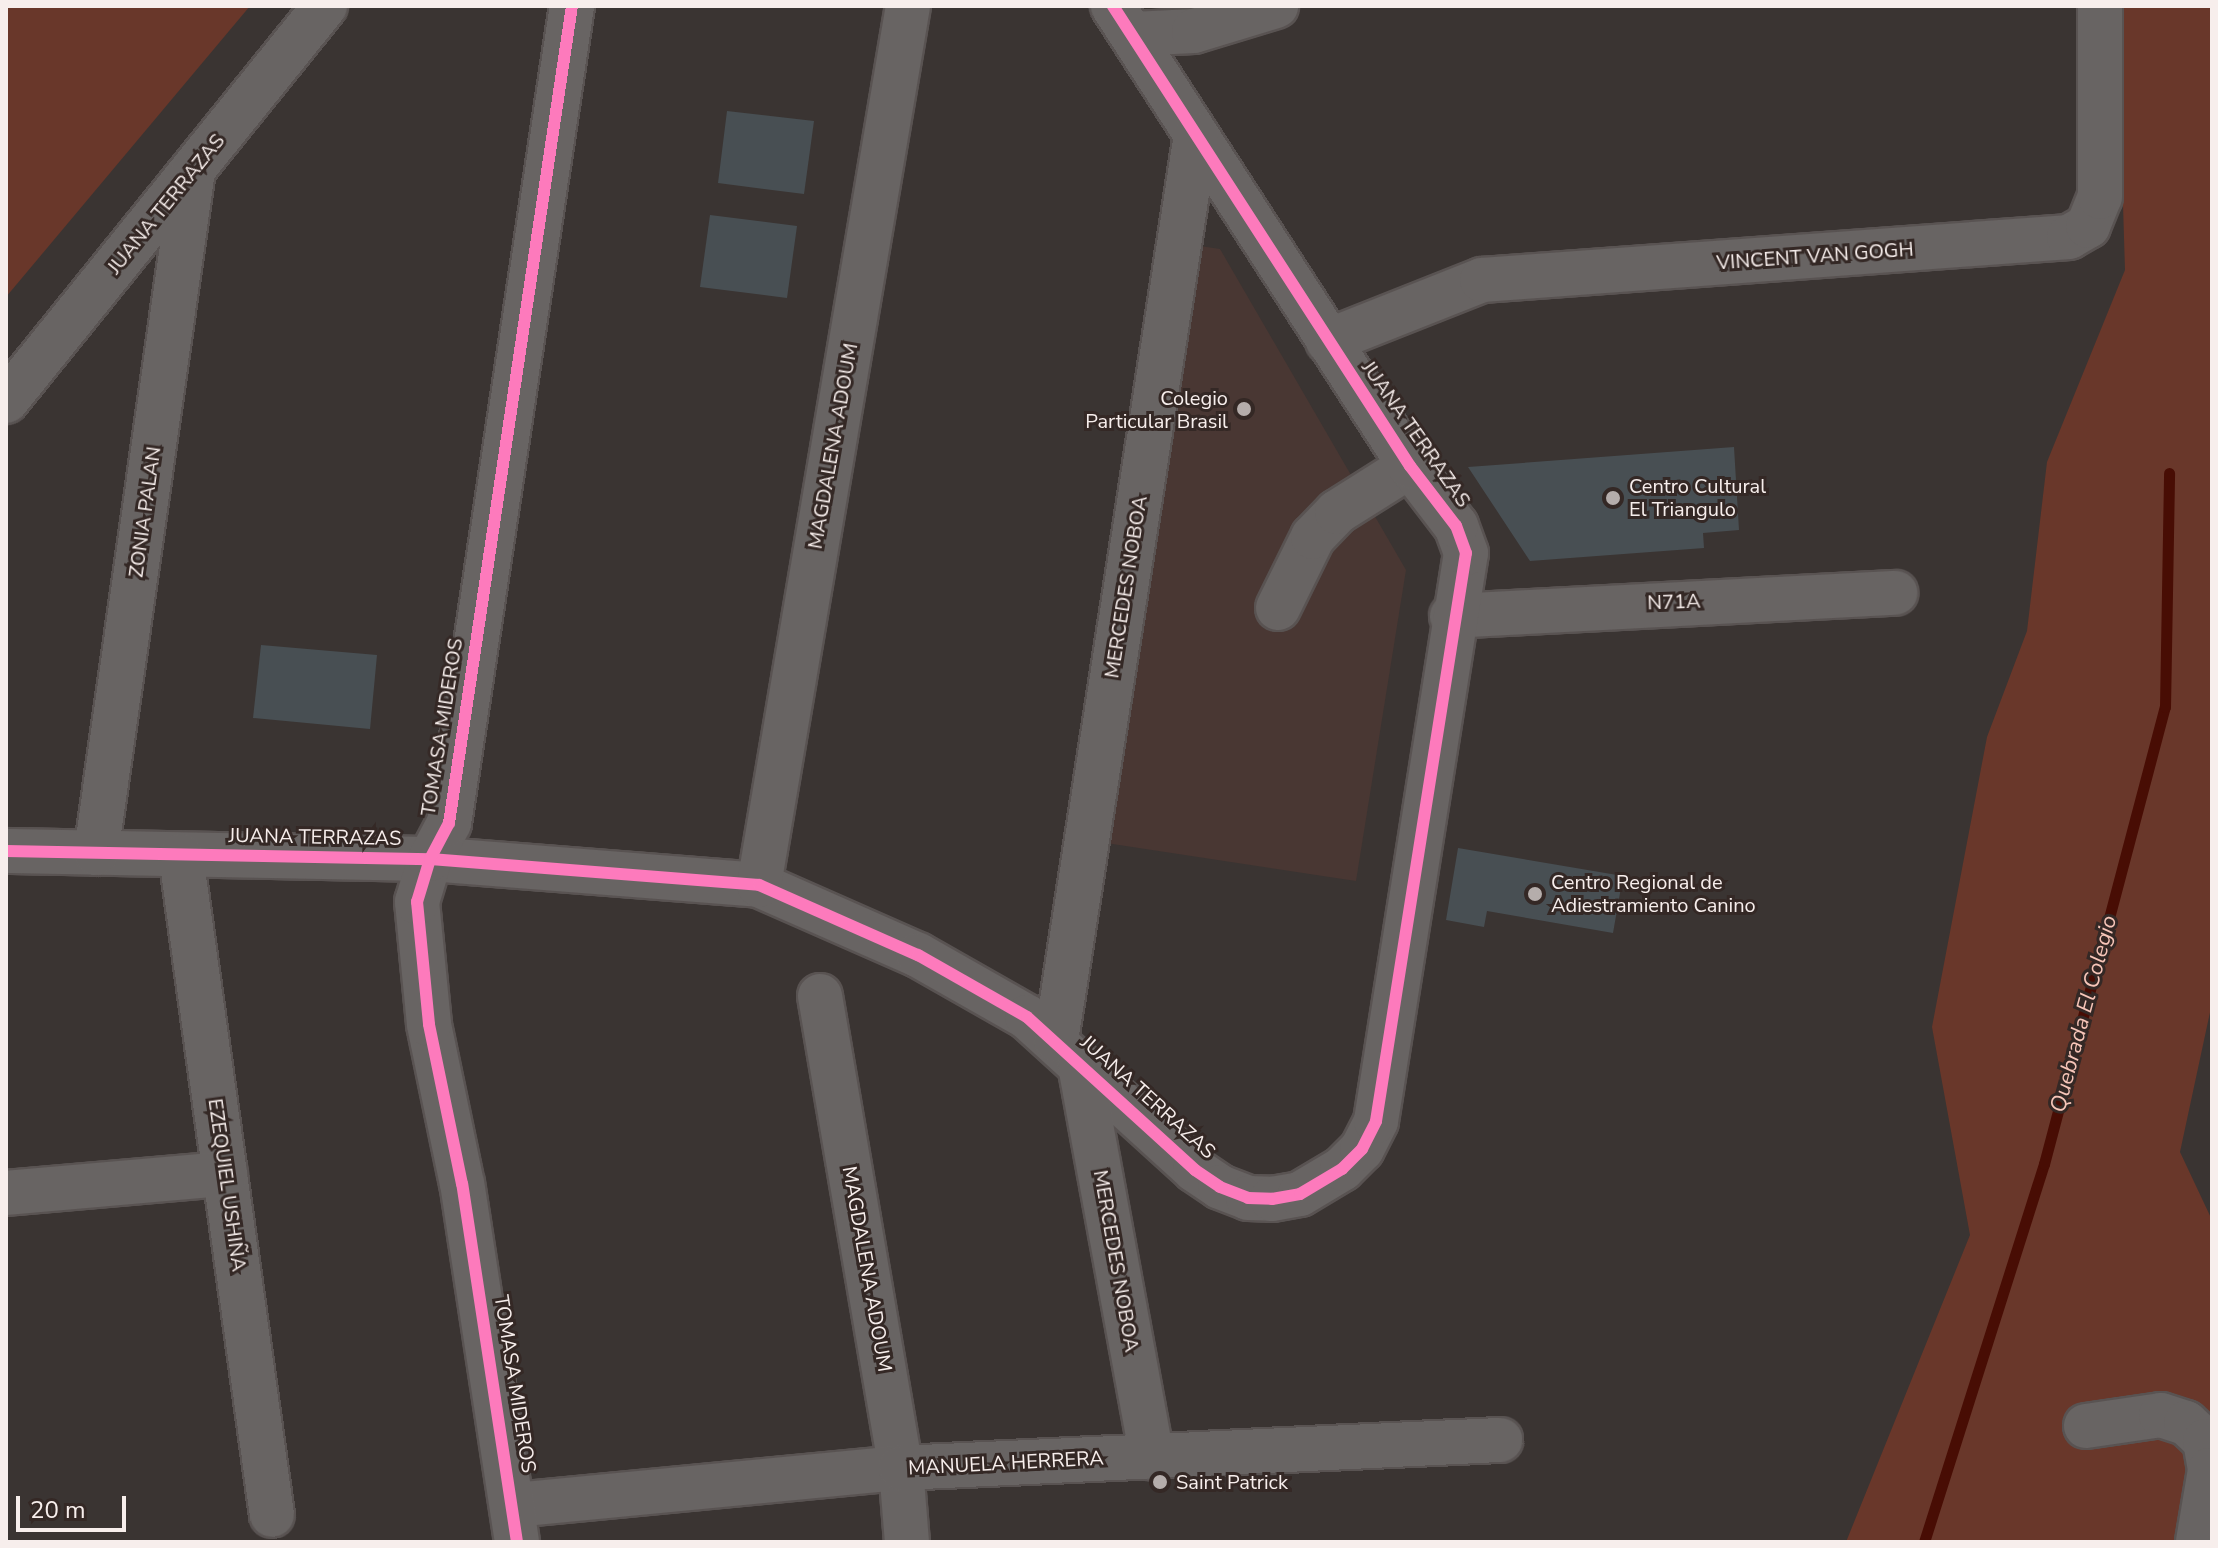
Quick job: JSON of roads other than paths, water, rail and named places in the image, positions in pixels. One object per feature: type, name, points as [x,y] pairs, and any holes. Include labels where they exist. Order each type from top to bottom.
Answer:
[{"type":"street","name":"JUANA TERRAZAS","points":[[6,401],[325,6]]},
{"type":"street","name":"TOMASA MIDEROS","points":[[516,1524],[418,948],[417,902],[430,859],[449,823],[572,6]]},
{"type":"street","name":"MAGDALENA ADOUM","points":[[759,885],[908,6]]},
{"type":"street","points":[[1122,20],[1194,31],[1276,6]]},
{"type":"street","name":"VINCENT VAN GOGH","points":[[1328,341],[1482,280],[2069,237],[2088,226],[2100,197],[2100,6]]},
{"type":"street","name":"JUANA TERRAZAS","points":[[6,851],[430,859],[759,885],[918,955],[1027,1017],[1195,1170],[1248,1198],[1300,1194],[1321,1184],[1362,1149],[1376,1121],[1452,616],[1462,591],[1466,553],[1456,526],[1410,466],[1122,20]]},
{"type":"street","name":"MERCEDES NOBOA","points":[[1152,1457],[1068,1052],[1196,135]]},
{"type":"street","name":"ZONIA PALAN","points":[[96,853],[193,170]]},
{"type":"street","points":[[1278,608],[1313,537],[1337,512],[1410,466]]},
{"type":"street","name":"N71A","points":[[1452,616],[1895,593]]},
{"type":"street","name":"EZEQUIEL USHIÑA","points":[[181,856],[272,1515]]},
{"type":"street","name":"MAGDALENA ADOUM","points":[[820,996],[901,1468],[907,1542]]},
{"type":"street","points":[[6,1193],[225,1174]]},
{"type":"street","points":[[2086,1426],[2161,1415],[2186,1423],[2205,1441],[2210,1470],[2198,1542]]},
{"type":"street","name":"MANUELA HERRERA","points":[[516,1524],[901,1468],[1500,1440]]},
{"type":"waterway","name":"Quebrada El Colegio","points":[[1924,1542],[2044,1164],[2165,707],[2169,473]]},
{"type":"place","name":"Colegio Particular Brasil","points":[[1244,409]]},
{"type":"place","name":"Centro Cultural El Triangulo","points":[[1613,498]]},
{"type":"place","name":"Centro Regional de Adiestramiento Canino","points":[[1535,894]]},
{"type":"place","name":"Saint Patrick","points":[[1160,1482]]}]
